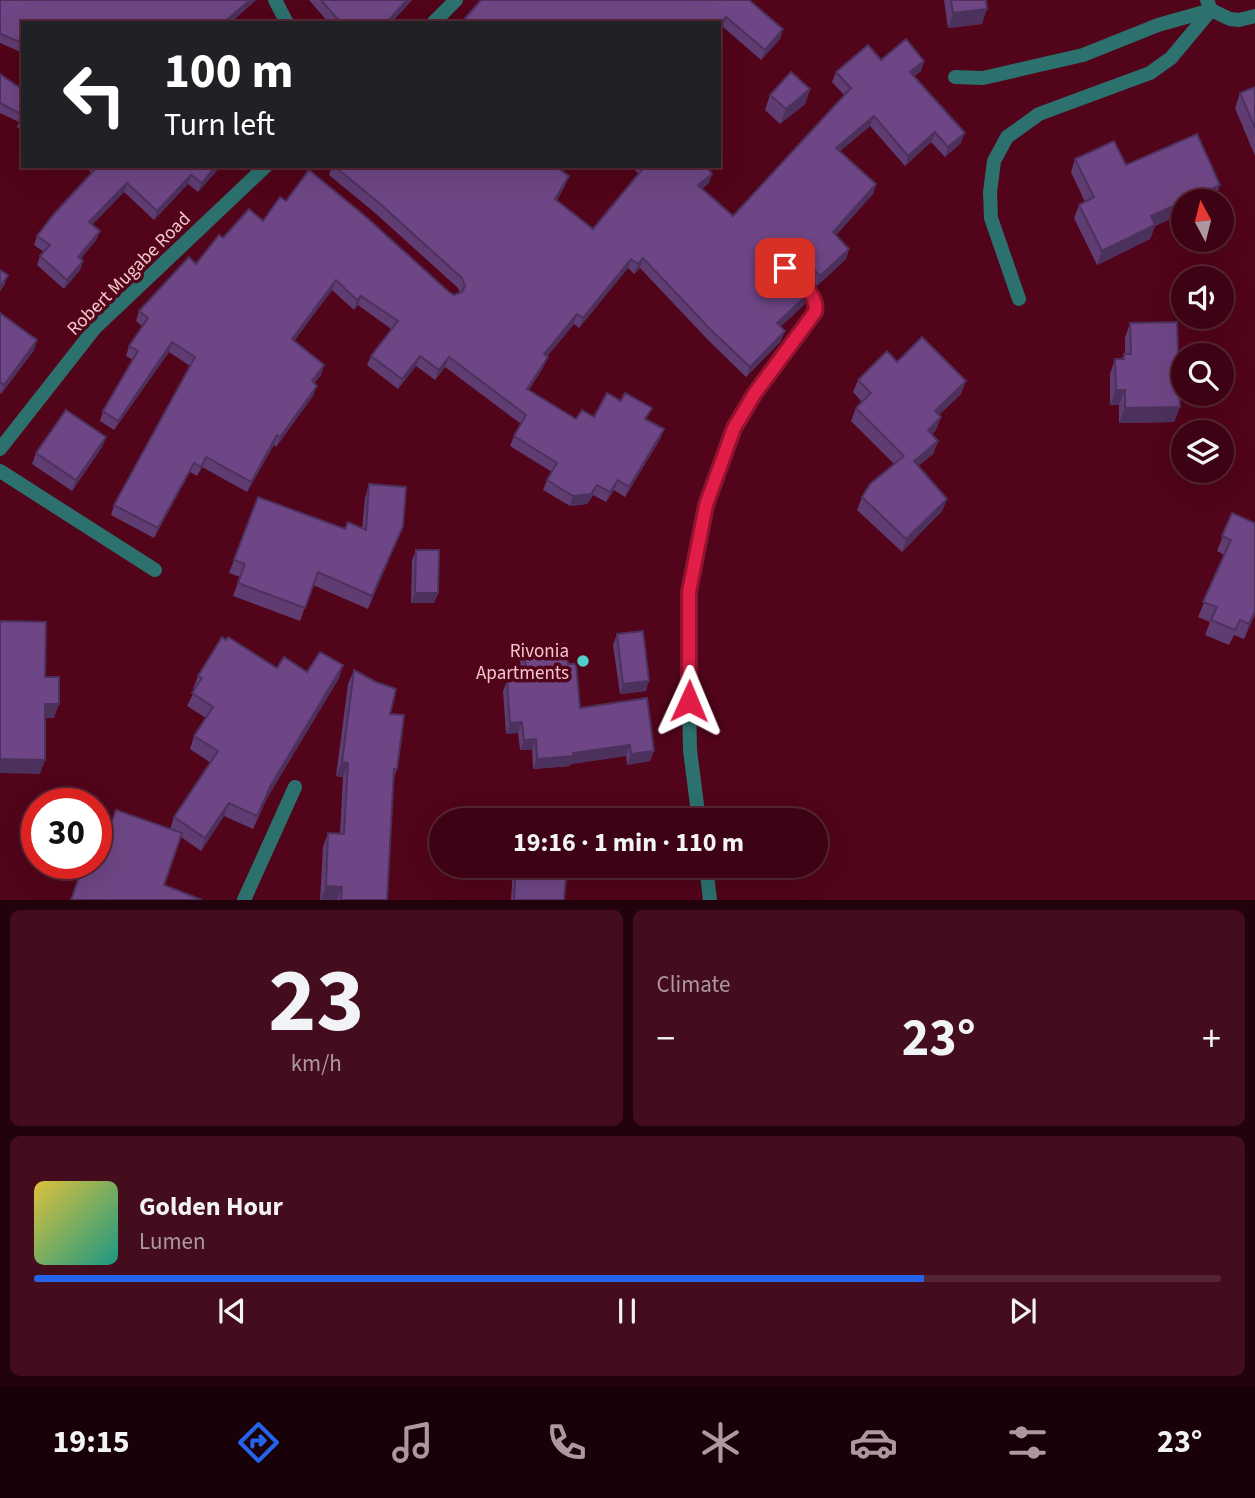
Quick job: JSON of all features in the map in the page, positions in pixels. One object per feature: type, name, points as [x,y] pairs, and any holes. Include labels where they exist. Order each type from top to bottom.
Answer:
[{"type":"street","points":[[275,0],[286,21]]},
{"type":"street","points":[[435,21],[456,0]]},
{"type":"street","points":[[1209,5],[1230,19],[1255,16]]},
{"type":"street","points":[[955,77],[983,78],[1083,55],[1209,5]]},
{"type":"street","points":[[1019,299],[991,218],[990,192],[994,162],[1007,137],[1040,114],[1150,73],[1171,58],[1209,5]]},
{"type":"street","name":"Robert Mugabe Road","points":[[0,449],[94,328],[264,168]]},
{"type":"street","points":[[697,808],[690,750],[689,592],[706,505],[734,428],[755,393],[815,312],[817,304],[814,297],[785,268]]},
{"type":"street","points":[[0,471],[155,570]]},
{"type":"street","points":[[244,900],[295,787]]},
{"type":"street","points":[[707,878],[710,900]]},
{"type":"building","points":[[0,0],[250,0],[225,21],[21,21],[21,42],[0,34]]},
{"type":"building","points":[[321,0],[407,0],[388,21],[339,21]]},
{"type":"building","points":[[481,0],[749,0],[783,29],[765,50],[726,17],[721,23],[463,21]]},
{"type":"building","points":[[951,0],[986,0],[987,9],[953,13]]},
{"type":"building","points":[[906,39],[924,61],[910,72],[965,133],[948,147],[935,132],[908,156],[874,116],[836,148],[876,184],[833,232],[849,249],[820,276],[794,251],[786,250],[781,253],[779,262],[802,284],[808,294],[777,323],[785,331],[750,367],[643,258],[638,264],[631,259],[583,318],[577,314],[544,354],[548,357],[527,389],[576,419],[582,410],[594,417],[607,393],[621,401],[625,393],[652,408],[645,419],[664,429],[629,487],[618,480],[610,492],[597,485],[591,494],[573,496],[547,480],[557,463],[514,436],[526,415],[449,357],[439,370],[420,356],[402,379],[371,356],[398,321],[361,296],[357,300],[336,280],[292,339],[324,365],[312,381],[317,386],[280,437],[277,435],[251,482],[206,457],[201,467],[194,463],[158,528],[114,505],[195,357],[172,342],[118,421],[103,411],[138,351],[129,346],[148,318],[139,311],[189,257],[196,264],[219,235],[223,238],[249,209],[263,221],[280,197],[286,201],[309,170],[454,295],[462,292],[465,286],[462,278],[336,168],[560,168],[569,176],[555,199],[593,229],[643,168],[708,168],[712,174],[698,185],[733,216],[851,88],[836,72],[868,45],[881,60]]},
{"type":"building","points":[[791,72],[810,89],[786,109],[770,95]]},
{"type":"building","points":[[0,74],[21,89],[21,114],[0,103]]},
{"type":"building","points":[[1255,87],[1255,128],[1240,93]]},
{"type":"building","points":[[1197,134],[1220,185],[1211,189],[1171,189],[1171,207],[1151,216],[1155,225],[1102,251],[1079,205],[1094,197],[1075,159],[1114,141],[1126,165]]},
{"type":"building","points":[[96,168],[214,168],[202,183],[191,175],[157,211],[127,183],[89,222],[100,231],[78,257],[83,261],[67,280],[40,256],[50,245],[37,236]]},
{"type":"building","points":[[0,270],[8,275],[0,287]]},
{"type":"building","points":[[0,313],[37,340],[4,385],[0,382]]},
{"type":"building","points":[[1171,322],[1171,329],[1177,329],[1178,343],[1171,343],[1171,406],[1180,407],[1125,408],[1125,390],[1116,390],[1115,359],[1124,359],[1124,354],[1131,354],[1130,323]]},
{"type":"building","points":[[922,337],[966,381],[935,411],[941,417],[928,430],[938,441],[914,461],[947,499],[906,539],[862,497],[870,484],[904,456],[856,408],[871,393],[858,380],[887,351],[897,362]]},
{"type":"building","points":[[66,410],[106,437],[76,480],[36,453]]},
{"type":"building","points":[[369,484],[406,487],[403,526],[372,596],[318,572],[305,608],[238,583],[245,564],[234,560],[258,497],[345,529],[348,522],[366,530]]},
{"type":"building","points":[[1232,513],[1255,523],[1255,611],[1249,624],[1240,620],[1235,630],[1211,620],[1217,607],[1203,602],[1231,540],[1222,536]]},
{"type":"building","points":[[416,550],[439,550],[438,593],[415,593]]},
{"type":"building","points":[[0,621],[46,622],[45,677],[59,677],[59,704],[45,704],[45,760],[0,759]]},
{"type":"building","points":[[643,631],[649,681],[623,684],[617,634]]},
{"type":"building","points":[[222,637],[226,640],[228,637],[277,668],[284,657],[307,672],[320,652],[343,665],[271,785],[257,816],[229,803],[205,838],[174,817],[218,751],[194,736],[213,707],[192,693],[202,678],[198,676]]},
{"type":"building","points":[[566,644],[568,664],[576,664],[580,708],[647,698],[654,751],[631,754],[630,745],[573,753],[574,756],[537,759],[536,739],[524,740],[522,722],[510,723],[507,681],[519,680],[518,671],[526,670],[524,647]]},
{"type":"building","points":[[354,670],[396,689],[390,714],[404,715],[397,769],[394,769],[387,900],[341,900],[342,887],[326,886],[328,833],[344,834],[348,763],[342,762]]},
{"type":"building","points":[[116,810],[182,833],[164,885],[202,900],[71,900],[78,879],[112,879],[112,822]]},
{"type":"building","points":[[515,878],[566,878],[564,900],[514,900]]},
{"type":"place","name":"Rivonia Apartments","points":[[583,661]]},
{"type":"route","points":[[689,701],[689,592],[706,505],[734,428],[755,393],[815,312],[817,304],[814,297],[785,268]]}]
